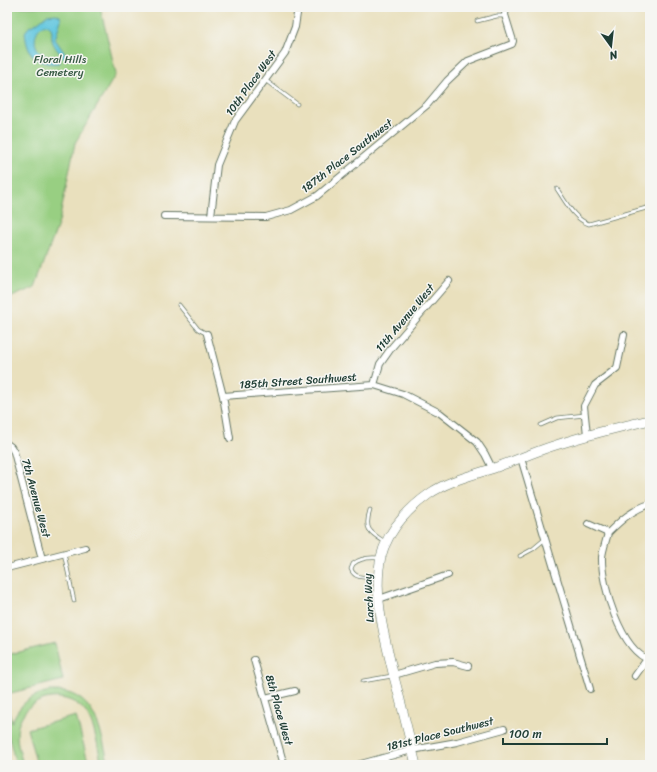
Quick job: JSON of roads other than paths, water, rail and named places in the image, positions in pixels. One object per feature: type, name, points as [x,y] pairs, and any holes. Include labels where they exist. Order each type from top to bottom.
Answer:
[{"type":"main road","name":"Larch Way","points":[[416,765],[381,622],[379,598],[378,569],[381,558],[391,533],[401,518],[430,493],[452,482],[554,445],[587,435],[650,420]]},
{"type":"street","name":"10th Place West","points":[[211,216],[216,164],[234,121],[284,53],[295,27],[298,7]]},
{"type":"street","name":"187th Place Southwest","points":[[164,216],[266,217],[291,210],[317,196],[428,105],[447,81],[468,61],[512,44],[513,41],[506,11]]},
{"type":"street","name":"11th Avenue West","points":[[374,385],[380,364],[392,347],[449,281]]},
{"type":"street","points":[[207,334],[223,396],[230,438]]},
{"type":"street","points":[[587,435],[584,406],[595,385],[617,368],[624,335]]},
{"type":"street","name":"185th Street Southwest","points":[[223,396],[374,385]]},
{"type":"street","points":[[374,385],[403,394],[440,413],[477,442],[492,468]]},
{"type":"street","name":"7th Avenue West","points":[[7,444],[14,452],[42,559]]},
{"type":"street","points":[[521,458],[590,689]]},
{"type":"street","points":[[635,676],[648,660],[634,650],[622,632],[613,612],[605,582],[602,558],[608,533],[623,518],[650,504]]},
{"type":"street","points":[[588,524],[608,533]]},
{"type":"street","points":[[7,568],[85,548]]},
{"type":"street","points":[[379,598],[448,575]]},
{"type":"street","name":"8th Place West","points":[[254,660],[284,765]]},
{"type":"street","points":[[394,675],[435,663],[454,662],[468,666]]},
{"type":"street","points":[[265,698],[295,691]]},
{"type":"street","name":"181st Place Southwest","points":[[357,765],[412,750],[457,742],[504,729]]},
{"type":"lane","points":[[477,21],[497,16],[515,7]]},
{"type":"lane","points":[[265,80],[297,104]]},
{"type":"lane","points":[[557,189],[575,214],[583,222],[589,224],[650,207]]},
{"type":"lane","points":[[179,305],[198,329],[207,334]]},
{"type":"lane","points":[[541,425],[557,418],[585,415]]},
{"type":"lane","points":[[370,510],[367,524],[368,528],[371,532],[387,543]]},
{"type":"lane","points":[[520,556],[533,549],[545,539]]},
{"type":"lane","points":[[64,553],[74,602]]},
{"type":"lane","points":[[379,578],[357,576],[352,572],[351,566],[354,562],[365,558],[381,558]]},
{"type":"lane","points":[[363,681],[394,675]]},
{"type":"water","points":[[56,14],[60,16],[61,20],[55,39],[68,58],[66,60],[52,40],[51,28],[46,25],[41,26],[35,37],[36,45],[39,51],[46,56],[58,58],[60,63],[45,63],[39,61],[31,53],[26,40],[25,32],[29,27],[47,15]]},
{"type":"park label","name":"Floral Hills Cemetery","points":[[60,65]]}]
